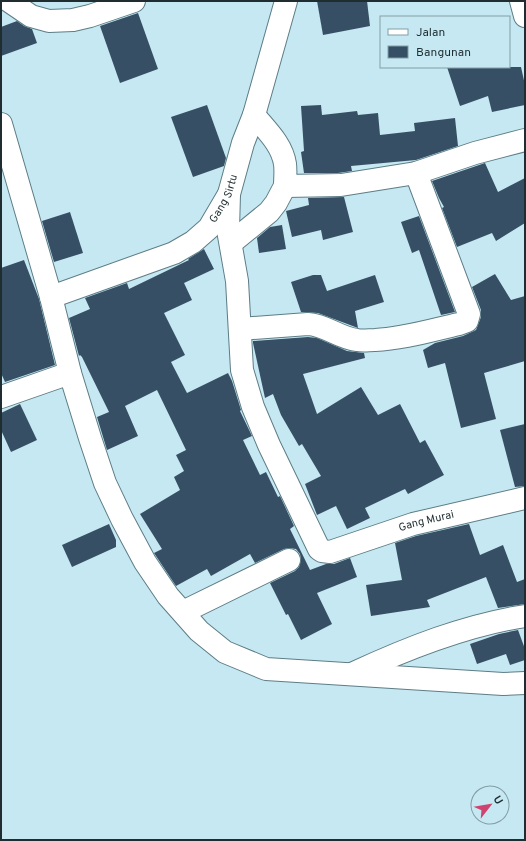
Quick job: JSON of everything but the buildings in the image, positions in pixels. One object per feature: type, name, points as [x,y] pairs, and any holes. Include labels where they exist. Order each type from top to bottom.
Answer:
[{"type":"street","points":[[9,1],[31,16],[49,21],[73,20],[90,16],[134,1]]},
{"type":"street","name":"Gang Sirtu","points":[[51,297],[174,253],[193,242],[209,228],[229,194],[254,115],[286,1]]},
{"type":"street","points":[[521,1],[525,16]]},
{"type":"street","points":[[231,243],[269,212],[276,203],[285,186],[285,165],[280,149],[272,136],[254,115]]},
{"type":"street","points":[[1,124],[51,297],[70,373],[105,483],[145,562],[168,596],[199,632],[226,652],[266,669],[503,684],[525,684]]},
{"type":"street","points":[[285,186],[341,185],[416,173],[475,153],[525,140]]},
{"type":"street","points":[[229,194],[228,230],[237,281],[240,329],[317,324],[346,338],[358,341],[388,339],[459,324],[467,321],[469,314],[416,173]]},
{"type":"street","name":"Gang Murai","points":[[240,329],[242,370],[253,407],[269,445],[315,541],[319,549],[322,551],[330,552],[414,524],[525,498]]},
{"type":"street","points":[[1,397],[70,373]]},
{"type":"street","points":[[183,612],[289,560]]},
{"type":"street","points":[[350,674],[400,652],[452,634],[525,616]]}]
